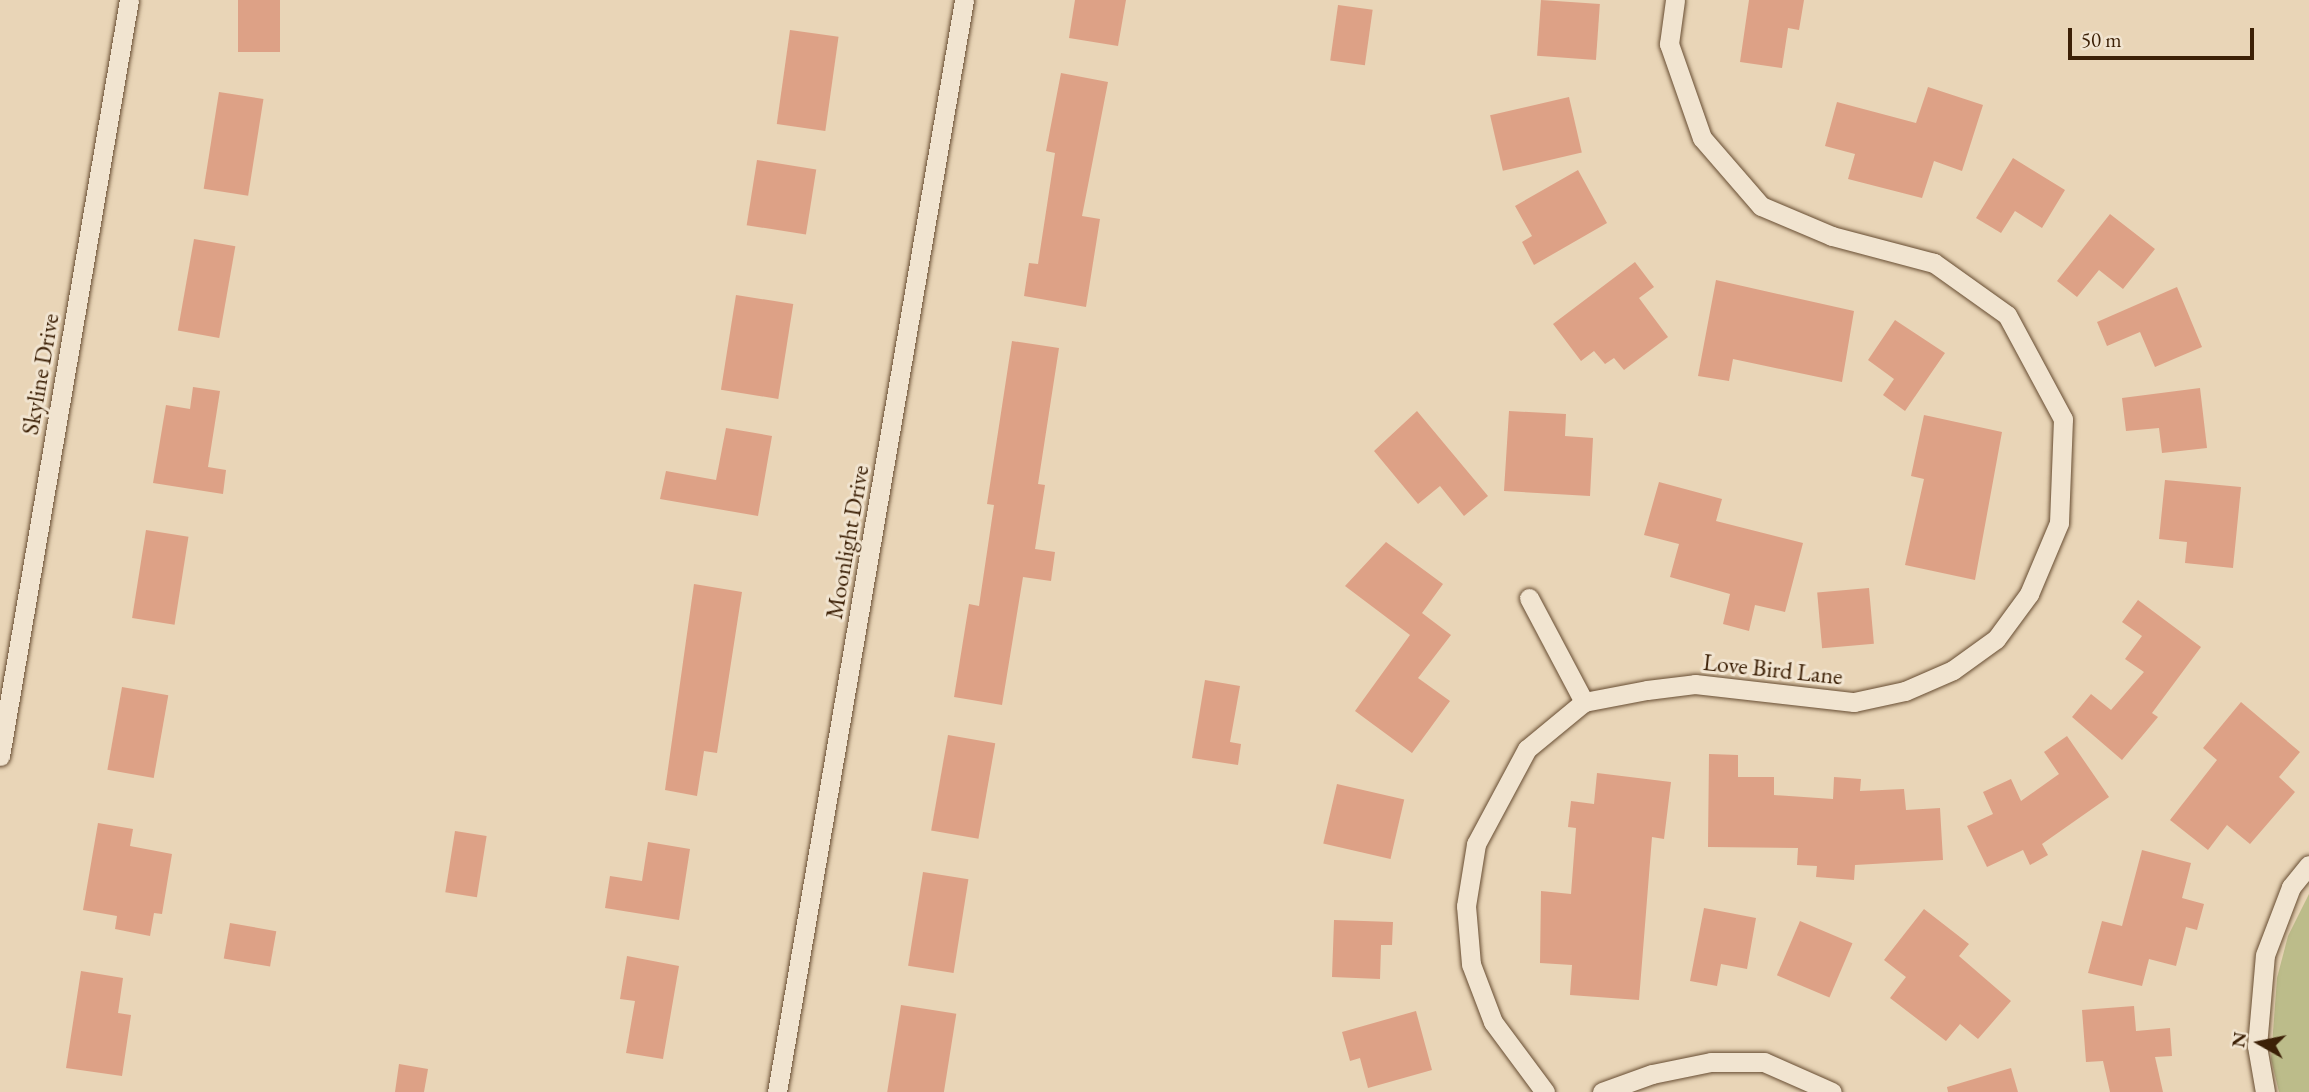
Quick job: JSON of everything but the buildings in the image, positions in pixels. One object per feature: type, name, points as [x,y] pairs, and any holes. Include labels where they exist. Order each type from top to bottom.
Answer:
[{"type":"street","name":"Skyline Drive","points":[[0,756],[129,0]]},
{"type":"street","name":"Moonlight Drive","points":[[777,1092],[964,0]]},
{"type":"street","name":"Love Bird Lane","points":[[1584,702],[1695,684],[1854,702],[1905,691],[1953,670],[1996,639],[2029,594],[2059,523],[2063,419],[2007,314],[1934,263],[1832,236],[1761,206],[1702,138],[1669,44],[1675,0]]},
{"type":"street","points":[[1529,598],[1584,702],[1527,750],[1501,788],[1476,844],[1466,906],[1471,964],[1493,1022],[1545,1092]]},
{"type":"street","points":[[2265,1092],[2257,1046],[2265,955],[2291,887],[2309,865]]},
{"type":"street","points":[[1602,1092],[1652,1074],[1711,1062],[1764,1062],[1832,1092]]},
{"type":"green space","points":[[2309,894],[2309,1092],[2279,1092],[2271,1059],[2277,978],[2288,936]]}]
